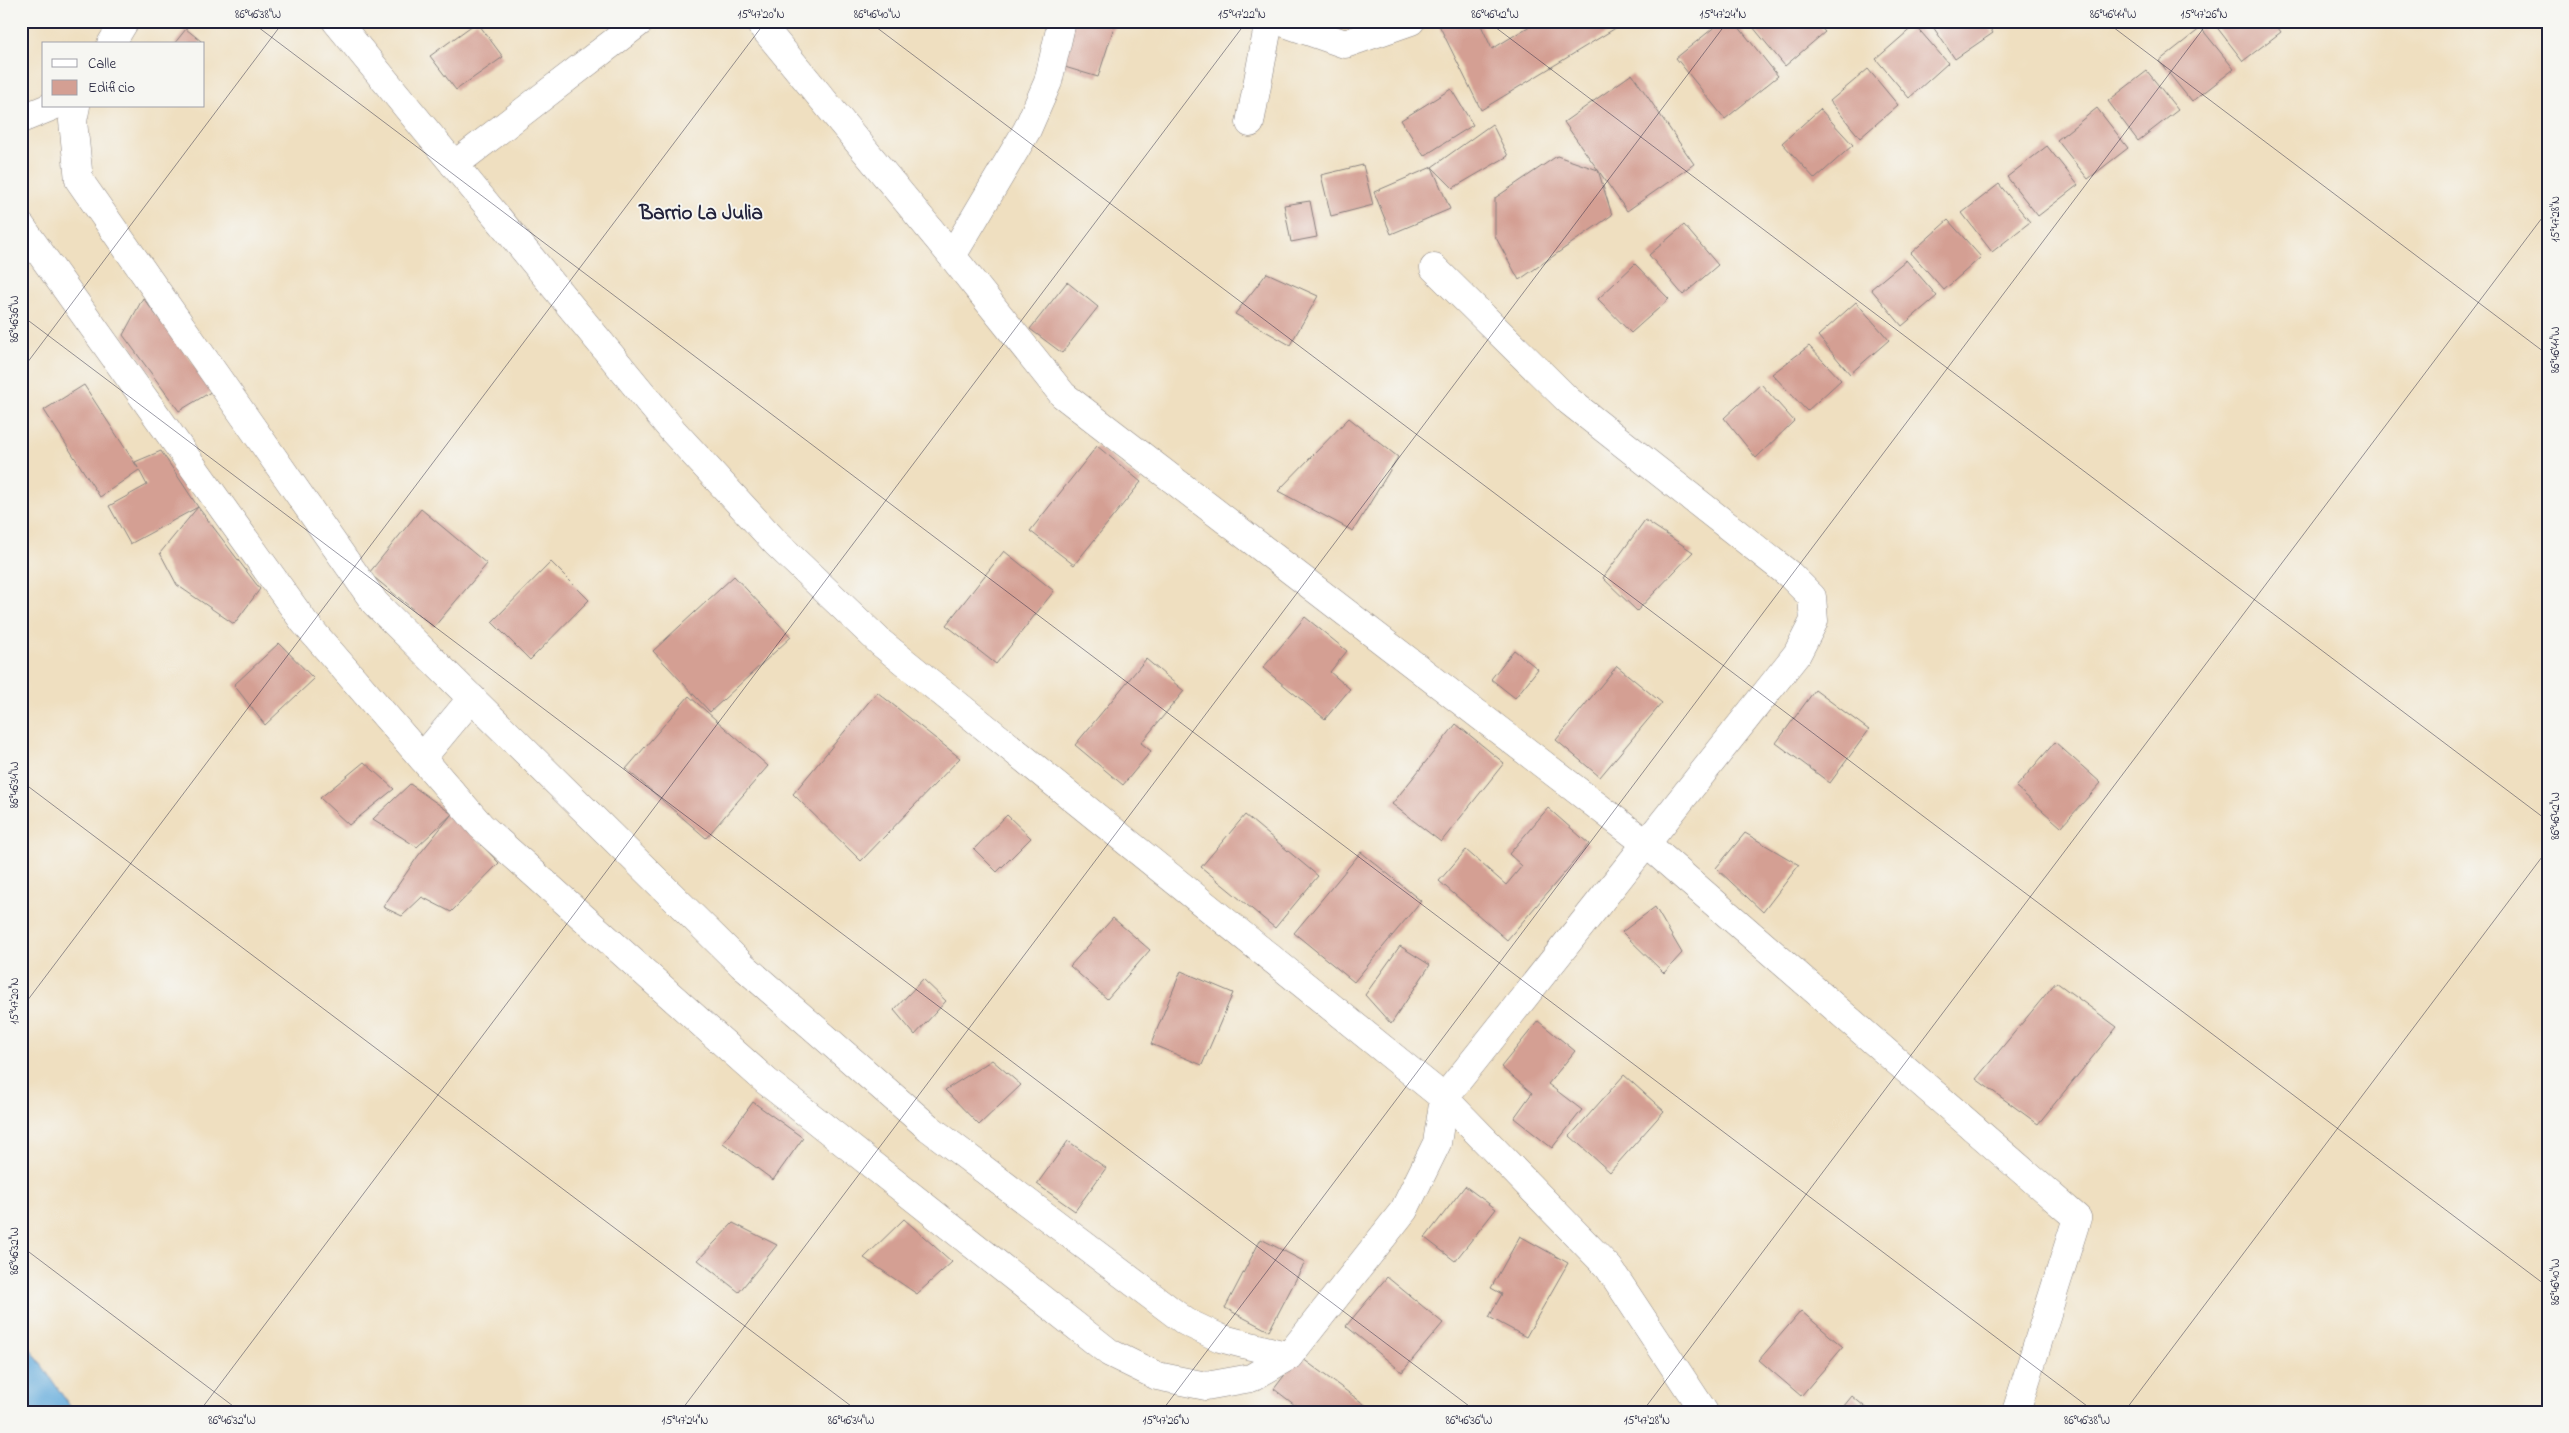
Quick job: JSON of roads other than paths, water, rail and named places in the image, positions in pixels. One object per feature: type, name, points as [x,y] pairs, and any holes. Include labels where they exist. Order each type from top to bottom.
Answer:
[{"type":"street","points":[[112,42],[125,21]]},
{"type":"street","points":[[336,21],[673,431],[776,543],[881,643],[1444,1098],[1609,1268],[1704,1412]]},
{"type":"street","points":[[454,165],[641,21]]},
{"type":"street","points":[[758,21],[952,256],[1063,395],[1648,845],[2077,1218],[2016,1412]]},
{"type":"street","points":[[952,256],[1026,130],[1048,82],[1062,21]]},
{"type":"street","points":[[1250,123],[1269,21]]},
{"type":"street","points":[[1279,21],[1345,44],[1411,21]]},
{"type":"street","points":[[21,119],[48,108]]},
{"type":"street","points":[[76,108],[73,121],[79,180],[375,603],[742,965],[929,1128],[1186,1322],[1220,1338],[1289,1356]]},
{"type":"street","points":[[21,226],[304,622],[481,826],[766,1081],[1110,1353],[1157,1376],[1206,1386],[1251,1378],[1289,1356],[1404,1210],[1437,1143],[1444,1098],[1648,845],[1796,654],[1814,621],[1812,597],[1790,575],[1569,401],[1434,268]]},
{"type":"street","points":[[422,758],[472,698]]},
{"type":"water","points":[[21,1335],[74,1412],[21,1412]]},
{"type":"district","name":"Barrio La Julia","points":[[701,212]]}]
